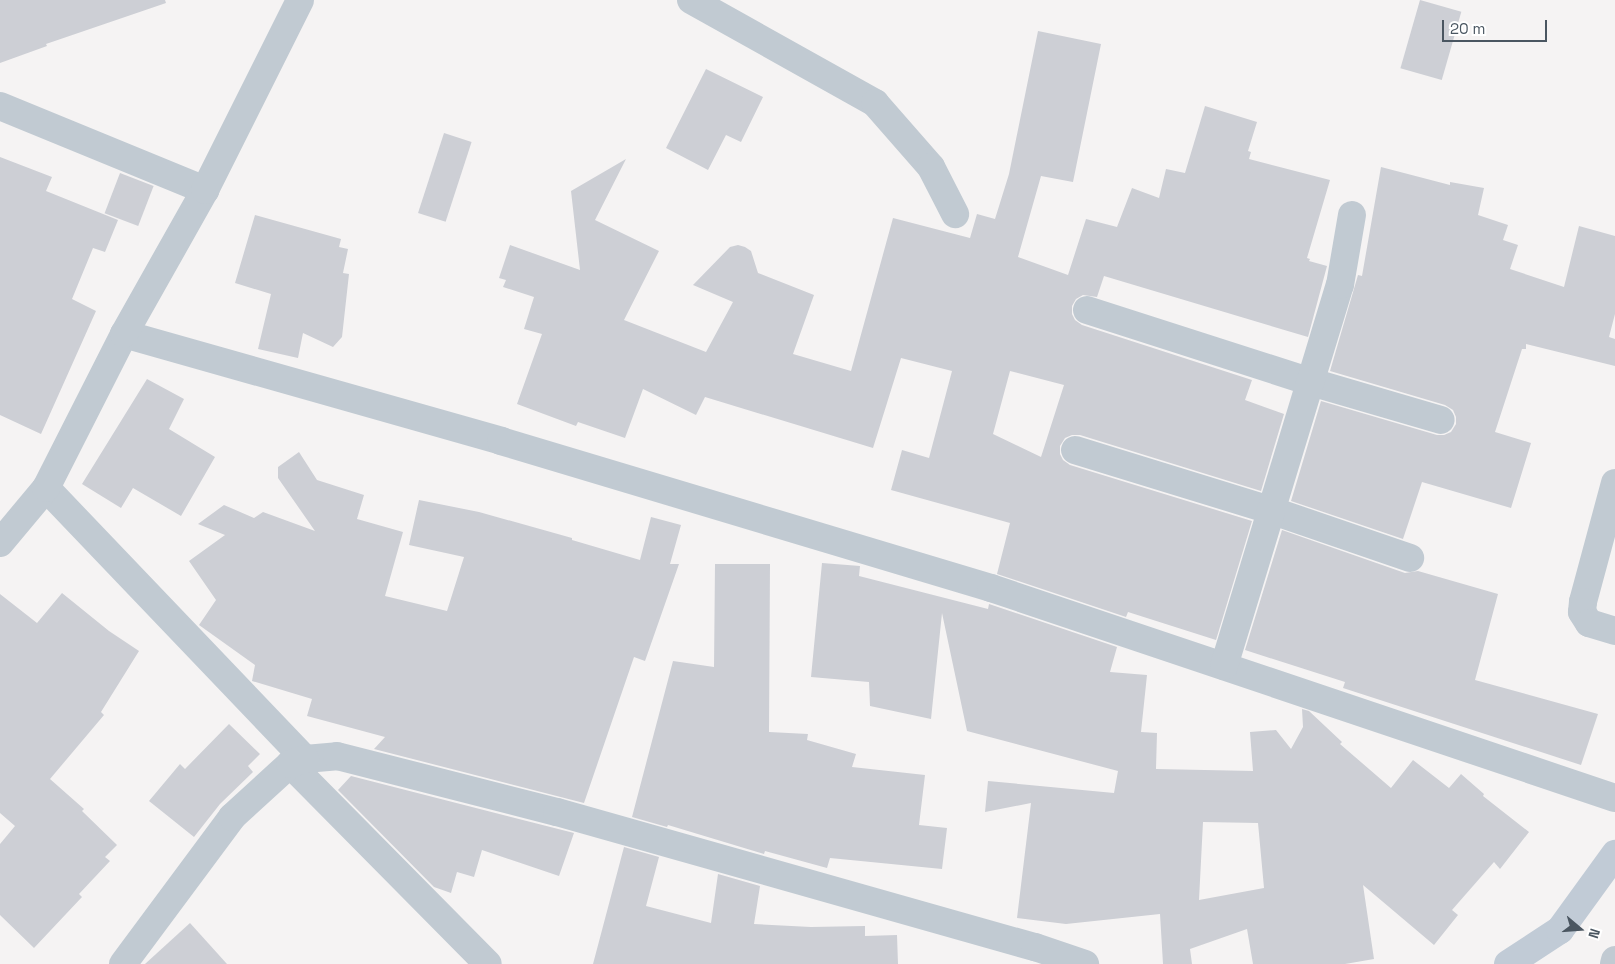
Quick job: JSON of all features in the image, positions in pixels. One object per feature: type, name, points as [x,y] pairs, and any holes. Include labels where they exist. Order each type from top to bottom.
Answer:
[{"type":"main road","points":[[1508,964],[1560,930],[1615,854]]},
{"type":"street","points":[[0,543],[46,488],[124,334],[205,190],[300,0]]},
{"type":"street","points":[[691,0],[875,103],[931,166],[955,214]]},
{"type":"street","points":[[0,106],[205,190]]},
{"type":"street","points":[[1224,666],[1273,512],[1340,285],[1352,215]]},
{"type":"street","points":[[1087,310],[1311,382],[1440,420]]},
{"type":"street","points":[[124,334],[501,440],[992,588],[1615,798]]},
{"type":"street","points":[[1075,450],[1273,512],[1410,558]]},
{"type":"street","points":[[1615,483],[1583,602],[1582,612],[1589,623],[1615,631]]},
{"type":"street","points":[[46,488],[297,762],[488,964]]},
{"type":"street","points":[[123,964],[232,817],[297,762],[337,756],[557,812],[1035,947],[1085,964]]},
{"type":"street","points":[[1614,964],[1615,960]]},
{"type":"building","points":[[0,0],[165,0],[166,3],[46,44],[47,46],[0,63]]},
{"type":"building","points":[[1420,0],[1461,12],[1442,80],[1400,68]]},
{"type":"building","points":[[1038,31],[1101,44],[1073,182],[1041,176],[1018,257],[1068,275],[1086,219],[1117,227],[1132,188],[1159,198],[1166,169],[1185,173],[1205,106],[1257,122],[1248,151],[1251,152],[1249,159],[1330,180],[1307,258],[1310,259],[1309,261],[1327,266],[1308,337],[1104,276],[1097,297],[1083,295],[1076,299],[1072,306],[1072,314],[1075,320],[1082,325],[1252,380],[1245,400],[1284,414],[1261,491],[1080,435],[1072,435],[1065,438],[1060,446],[1060,454],[1063,460],[1070,465],[1252,521],[1216,640],[1128,612],[1126,617],[997,574],[1010,523],[891,490],[902,450],[929,458],[952,371],[901,358],[873,448],[705,397],[696,415],[643,389],[625,438],[578,422],[576,426],[517,404],[542,334],[524,329],[534,297],[503,287],[506,280],[499,278],[510,245],[580,270],[571,191],[626,159],[595,220],[659,251],[624,320],[706,352],[733,302],[693,285],[730,247],[738,245],[751,251],[758,273],[814,295],[793,354],[851,371],[893,218],[970,238],[977,214],[995,219],[1009,174]],"holes":[[[1010,371],[1064,385],[1041,457],[993,434]]]},
{"type":"building","points":[[706,69],[763,97],[741,142],[726,135],[708,170],[666,148]]},
{"type":"building","points":[[444,133],[472,142],[446,222],[418,213]]},
{"type":"building","points":[[0,157],[52,177],[46,191],[118,220],[105,252],[93,248],[72,299],[96,311],[41,434],[0,415]]},
{"type":"building","points":[[1381,167],[1450,185],[1450,182],[1484,188],[1478,215],[1508,225],[1503,240],[1518,245],[1510,269],[1564,287],[1579,226],[1615,236],[1615,314],[1609,337],[1615,339],[1615,366],[1526,344],[1526,349],[1522,349],[1495,432],[1531,443],[1511,508],[1422,482],[1403,539],[1291,501],[1321,401],[1437,435],[1451,432],[1456,424],[1453,410],[1445,405],[1330,371],[1358,275],[1362,276]]},
{"type":"building","points":[[120,173],[154,186],[138,226],[105,213]]},
{"type":"building","points":[[255,215],[341,239],[339,247],[348,249],[343,273],[349,274],[342,337],[333,347],[303,333],[298,358],[258,349],[271,294],[235,283]]},
{"type":"building","points":[[147,379],[184,399],[169,429],[215,457],[181,516],[133,488],[121,508],[82,484]]},
{"type":"building","points":[[299,452],[317,480],[364,495],[357,519],[403,532],[385,596],[447,611],[464,557],[409,545],[419,500],[479,512],[572,538],[572,540],[640,560],[651,517],[681,525],[670,564],[679,564],[645,661],[634,657],[584,803],[374,749],[385,737],[307,716],[312,699],[252,681],[255,665],[199,625],[216,600],[189,561],[225,535],[198,524],[224,505],[254,518],[263,512],[315,531],[278,478],[278,467]]},
{"type":"building","points":[[1282,530],[1405,573],[1418,571],[1498,594],[1475,680],[1598,714],[1581,765],[1343,688],[1345,682],[1245,650]]},
{"type":"building","points":[[822,563],[860,566],[859,576],[988,609],[989,604],[1117,647],[1110,672],[1147,675],[1141,732],[1157,733],[1156,769],[1253,771],[1250,732],[1276,730],[1291,749],[1303,727],[1302,709],[1309,711],[1342,742],[1340,744],[1391,788],[1413,760],[1449,788],[1461,774],[1484,794],[1483,796],[1529,832],[1500,869],[1494,862],[1452,910],[1458,915],[1434,945],[1363,885],[1374,959],[1345,964],[1253,964],[1247,929],[1190,949],[1192,964],[1163,964],[1160,914],[1066,924],[1017,918],[1031,803],[985,812],[988,781],[1114,793],[1118,771],[967,731],[942,613],[931,719],[870,706],[869,682],[811,677]],"holes":[[[1203,822],[1258,823],[1264,888],[1199,900]]]},
{"type":"building","points":[[715,564],[770,564],[769,732],[808,734],[807,740],[856,754],[852,767],[925,775],[919,825],[947,828],[942,869],[830,858],[827,868],[765,851],[764,854],[668,825],[667,827],[632,817],[673,661],[714,667]]},
{"type":"building","points":[[62,593],[109,631],[139,651],[101,712],[104,715],[50,779],[84,809],[82,811],[117,845],[105,857],[110,861],[79,894],[82,897],[34,948],[0,915],[0,844],[15,826],[0,813],[0,594],[37,623]]},
{"type":"building","points":[[229,724],[260,754],[248,766],[253,772],[220,804],[194,837],[149,801],[180,764],[185,769]]},
{"type":"building","points":[[351,776],[574,833],[559,876],[482,850],[474,877],[457,872],[451,893],[434,887],[338,790]]},
{"type":"building","points":[[624,847],[659,857],[646,906],[711,923],[718,874],[760,886],[754,924],[811,927],[865,926],[865,936],[897,935],[898,964],[593,964]]},
{"type":"building","points":[[190,923],[227,964],[145,964]]}]
